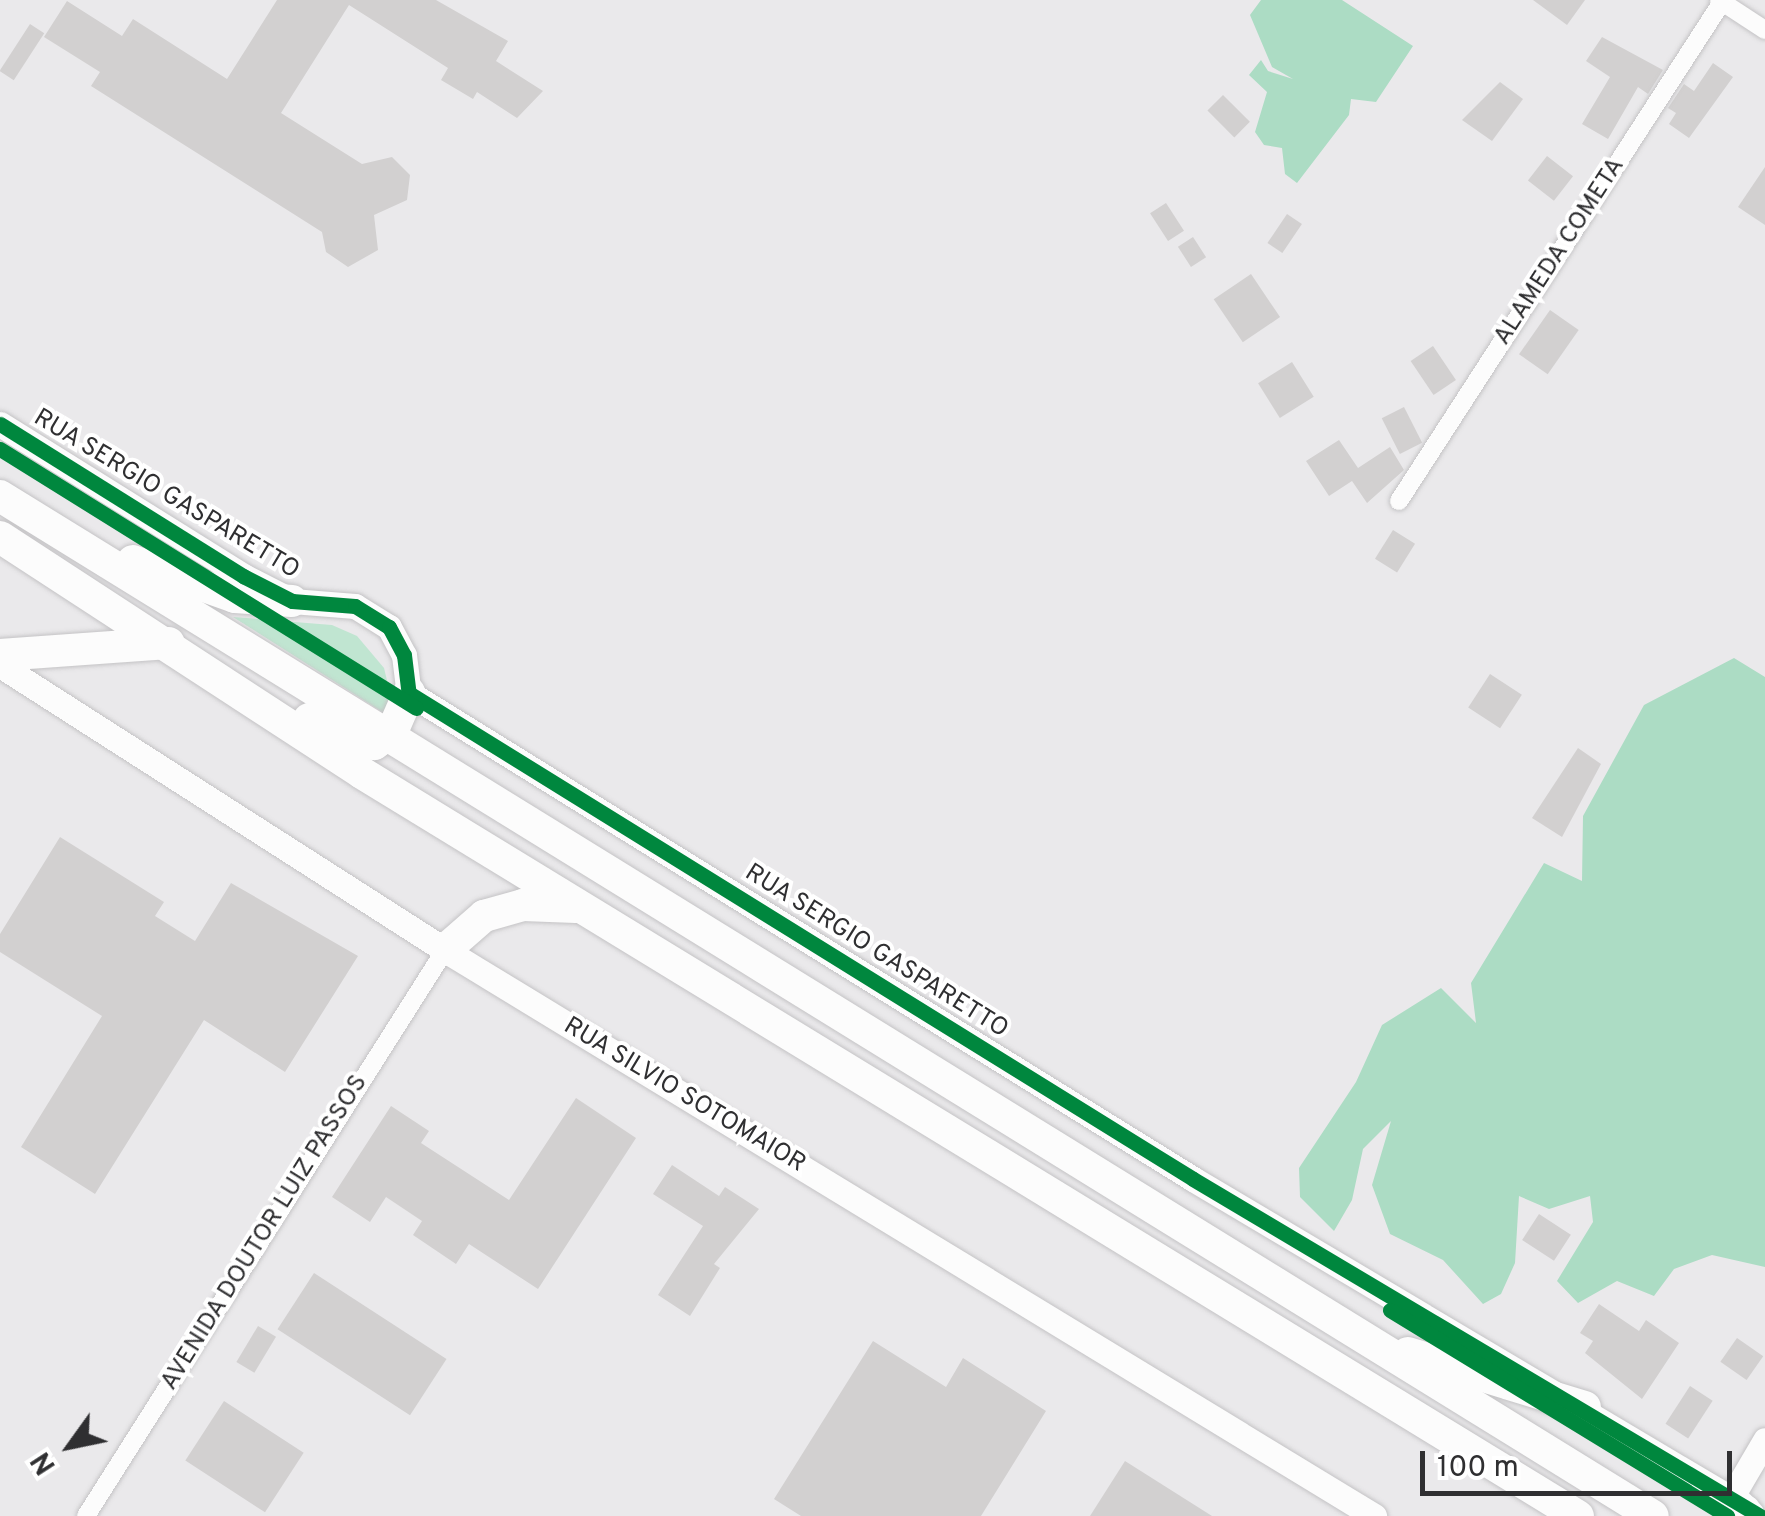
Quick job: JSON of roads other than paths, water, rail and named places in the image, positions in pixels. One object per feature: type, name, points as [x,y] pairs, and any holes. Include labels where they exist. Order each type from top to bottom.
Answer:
[{"type":"highway","points":[[0,496],[392,732],[1346,1332],[1652,1516]]},
{"type":"highway","points":[[0,537],[582,907],[1578,1516]]},
{"type":"highway","points":[[66,538],[236,597],[292,601]]},
{"type":"highway","points":[[0,654],[164,640],[336,734],[374,744],[392,732],[409,693]]},
{"type":"highway","points":[[445,950],[484,916],[523,905],[582,907]]},
{"type":"highway","points":[[1346,1332],[1585,1407]]},
{"type":"street","points":[[1720,1],[1765,30]]},
{"type":"street","name":"ALAMEDA COMETA","points":[[1398,501],[1720,1]]},
{"type":"street","name":"RUA SERGIO GASPARETTO","points":[[0,424],[292,601],[356,606],[389,626],[404,654],[409,693],[1193,1179],[1585,1407],[1760,1516]]},
{"type":"street","name":"RUA SILVIO SOTOMAIOR","points":[[0,665],[445,950],[1374,1516]]},
{"type":"street","name":"AVENIDA DOUTOR LUIZ PASSOS","points":[[93,1514],[445,950]]},
{"type":"street","points":[[1740,1507],[1765,1440]]}]
